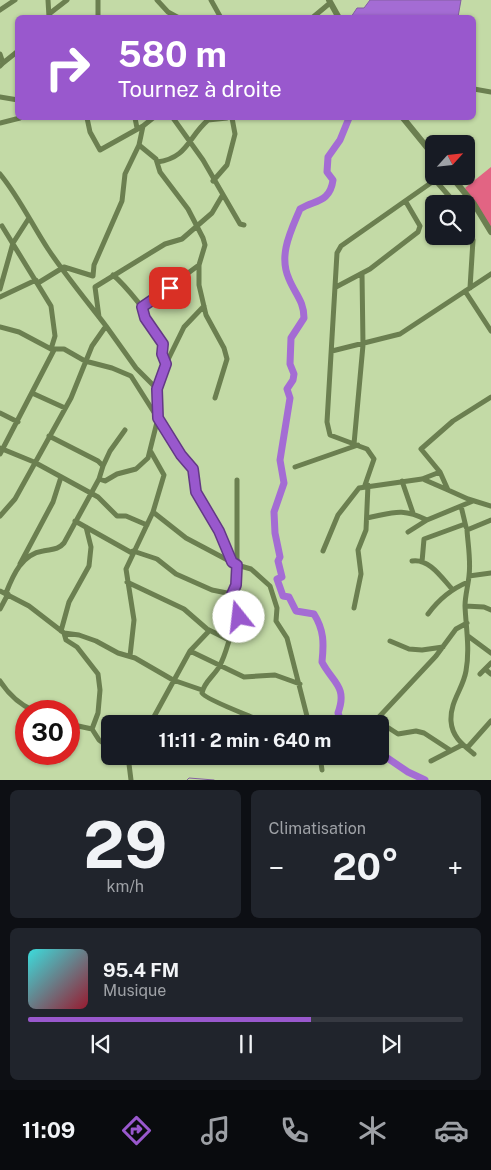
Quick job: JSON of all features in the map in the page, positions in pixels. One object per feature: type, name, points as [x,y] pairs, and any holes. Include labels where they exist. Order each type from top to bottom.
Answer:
[{"type":"street","points":[[0,10],[15,0]]},
{"type":"street","points":[[48,0],[49,15]]},
{"type":"street","points":[[50,15],[67,0]]},
{"type":"street","points":[[98,0],[98,15]]},
{"type":"street","points":[[157,0],[174,15]]},
{"type":"street","points":[[211,0],[219,15]]},
{"type":"street","points":[[315,15],[329,1],[337,15]]},
{"type":"street","points":[[1,64],[15,52]]},
{"type":"street","points":[[0,54],[1,64]]},
{"type":"street","points":[[476,89],[491,92]]},
{"type":"street","points":[[0,98],[15,100]]},
{"type":"street","points":[[0,123],[15,119]]},
{"type":"street","points":[[87,120],[90,132],[100,150],[150,120]]},
{"type":"street","points":[[99,317],[93,276],[94,265],[122,201],[125,174],[140,145],[140,127],[136,120]]},
{"type":"street","points":[[174,120],[206,165],[213,181],[240,224],[244,225]]},
{"type":"street","points":[[157,162],[166,161],[177,156],[191,143],[208,120]]},
{"type":"street","points":[[213,181],[227,165],[235,134],[232,120]]},
{"type":"street","points":[[405,120],[425,145]]},
{"type":"street","points":[[140,145],[152,155],[157,162],[160,172],[188,209],[205,245],[199,265],[199,285],[210,323],[224,348],[226,359],[215,398]]},
{"type":"street","points":[[0,174],[19,198],[29,218],[84,300],[106,326],[136,368],[157,389]]},
{"type":"street","points":[[354,608],[361,574],[358,550],[364,536],[367,518],[367,485],[374,459],[367,449],[333,436],[328,432],[338,253],[341,246],[406,202],[427,185]]},
{"type":"street","points":[[441,185],[449,195]]},
{"type":"street","points":[[458,185],[474,204],[491,232]]},
{"type":"street","points":[[95,287],[166,244],[182,239],[212,213],[222,196]]},
{"type":"street","points":[[336,287],[362,273],[420,230],[406,202]]},
{"type":"street","points":[[0,289],[13,243],[29,218]]},
{"type":"street","points":[[2,226],[37,281],[53,313],[56,336],[32,393],[18,422],[1,450],[34,462],[98,497],[116,516],[126,516],[148,525]]},
{"type":"street","points":[[470,288],[473,245]]},
{"type":"street","points":[[142,307],[199,265]]},
{"type":"street","points":[[0,296],[66,267],[93,276]]},
{"type":"street","points":[[356,445],[363,345],[362,273]]},
{"type":"street","points":[[332,351],[363,345],[400,334],[491,274]]},
{"type":"street","points":[[113,276],[122,282],[142,307],[145,318],[163,344],[162,354],[166,364]]},
{"type":"street","points":[[465,291],[491,331]]},
{"type":"street","points":[[99,479],[105,481],[117,474],[136,469],[151,452],[158,418],[157,389],[166,364],[184,327],[204,306]]},
{"type":"street","points":[[0,516],[15,499],[65,408],[85,361],[106,326]]},
{"type":"street","points":[[0,328],[20,332],[52,349],[64,349],[85,361],[112,368],[131,376],[181,455],[193,469],[196,492],[219,531],[234,563]]},
{"type":"street","points":[[32,393],[65,408]]},
{"type":"street","points":[[448,490],[440,472],[421,450],[453,422],[491,396]]},
{"type":"street","points":[[0,413],[18,422]]},
{"type":"street","points":[[20,564],[41,551],[54,550],[61,546],[99,479],[110,451],[125,430]]},
{"type":"street","points":[[49,436],[92,456],[103,466]]},
{"type":"street","points":[[295,467],[356,445]]},
{"type":"street","points":[[130,656],[134,620],[126,569],[132,552],[148,525],[164,475],[151,452]]},
{"type":"street","points":[[323,551],[338,514],[359,488],[367,485],[422,479],[440,472]]},
{"type":"street","points":[[0,609],[5,593],[53,502],[61,477]]},
{"type":"street","points":[[422,479],[432,481],[448,490],[491,506]]},
{"type":"street","points":[[237,480],[234,563],[236,585],[232,594],[239,617],[233,624],[219,667],[202,690],[203,696],[206,698],[215,700],[248,715]]},
{"type":"street","points":[[402,481],[413,513]]},
{"type":"street","points":[[408,532],[427,520],[474,501]]},
{"type":"street","points":[[461,506],[466,527],[468,579],[465,606],[468,636],[466,672],[453,701],[452,725],[464,747],[474,754]]},
{"type":"street","points":[[153,512],[186,538],[234,563],[250,569],[270,586],[277,608],[276,621],[287,638],[306,715]]},
{"type":"street","points":[[367,518],[390,512],[413,513],[427,520]]},
{"type":"street","points":[[422,562],[424,539],[491,520]]},
{"type":"street","points":[[75,521],[132,552],[157,559],[176,574],[212,590],[232,594]]},
{"type":"street","points":[[86,527],[90,547],[90,566],[70,602],[63,632],[66,640],[77,647],[98,672],[100,690],[98,713],[92,729]]},
{"type":"street","points":[[412,561],[422,562],[432,567],[452,589]]},
{"type":"street","points":[[428,614],[436,602],[452,589],[468,579],[491,573]]},
{"type":"street","points":[[127,582],[184,609],[209,630],[228,640]]},
{"type":"street","points":[[5,593],[39,612],[63,632],[78,635],[118,653],[130,656],[173,680],[202,690]]},
{"type":"street","points":[[465,606],[484,607],[491,610]]},
{"type":"street","points":[[450,750],[424,733],[398,734],[381,723],[378,718],[443,647],[456,629],[467,623]]},
{"type":"street","points":[[155,715],[190,652],[209,630]]},
{"type":"street","points":[[468,636],[491,653]]},
{"type":"street","points":[[390,642],[409,649],[443,647]]},
{"type":"street","points":[[190,652],[244,677],[275,675],[300,684]]},
{"type":"street","points":[[480,674],[491,663]]},
{"type":"street","points":[[485,669],[491,674]]},
{"type":"street","points":[[0,681],[6,691],[16,700]]},
{"type":"street","points":[[431,761],[450,750],[464,747],[491,721]]},
{"type":"street","points":[[80,726],[92,729],[101,741]]},
{"type":"street","points":[[129,765],[130,780]]},
{"type":"street","points":[[321,765],[322,770]]},
{"type":"shaded area","points":[[370,0],[461,0],[458,15],[352,15],[357,8],[364,8]]},
{"type":"shaded area","points":[[491,167],[491,231],[475,205],[475,195],[469,195],[465,188],[469,185],[475,185],[475,180]]},
{"type":"waterway","points":[[339,715],[341,704],[340,690],[322,662],[323,649],[320,626],[314,614],[296,611],[289,597],[283,596],[277,579],[282,577],[278,561],[280,557],[275,533],[274,512],[284,483],[280,460],[290,398],[287,389],[293,380],[294,374],[290,364],[291,338],[304,318],[301,302],[286,270],[285,252],[300,209],[321,200],[329,193],[333,180],[327,172],[328,157],[340,140],[348,120]]},
{"type":"waterway","points":[[389,759],[408,772],[425,780]]},
{"type":"waterway","points":[[187,780],[189,778],[214,780]]},
{"type":"route","points":[[170,288],[142,307],[145,318],[161,339],[163,344],[162,354],[166,364],[160,376],[157,389],[158,418],[181,455],[193,469],[196,492],[219,531],[232,562],[237,565],[236,585],[232,594],[239,617]]}]
